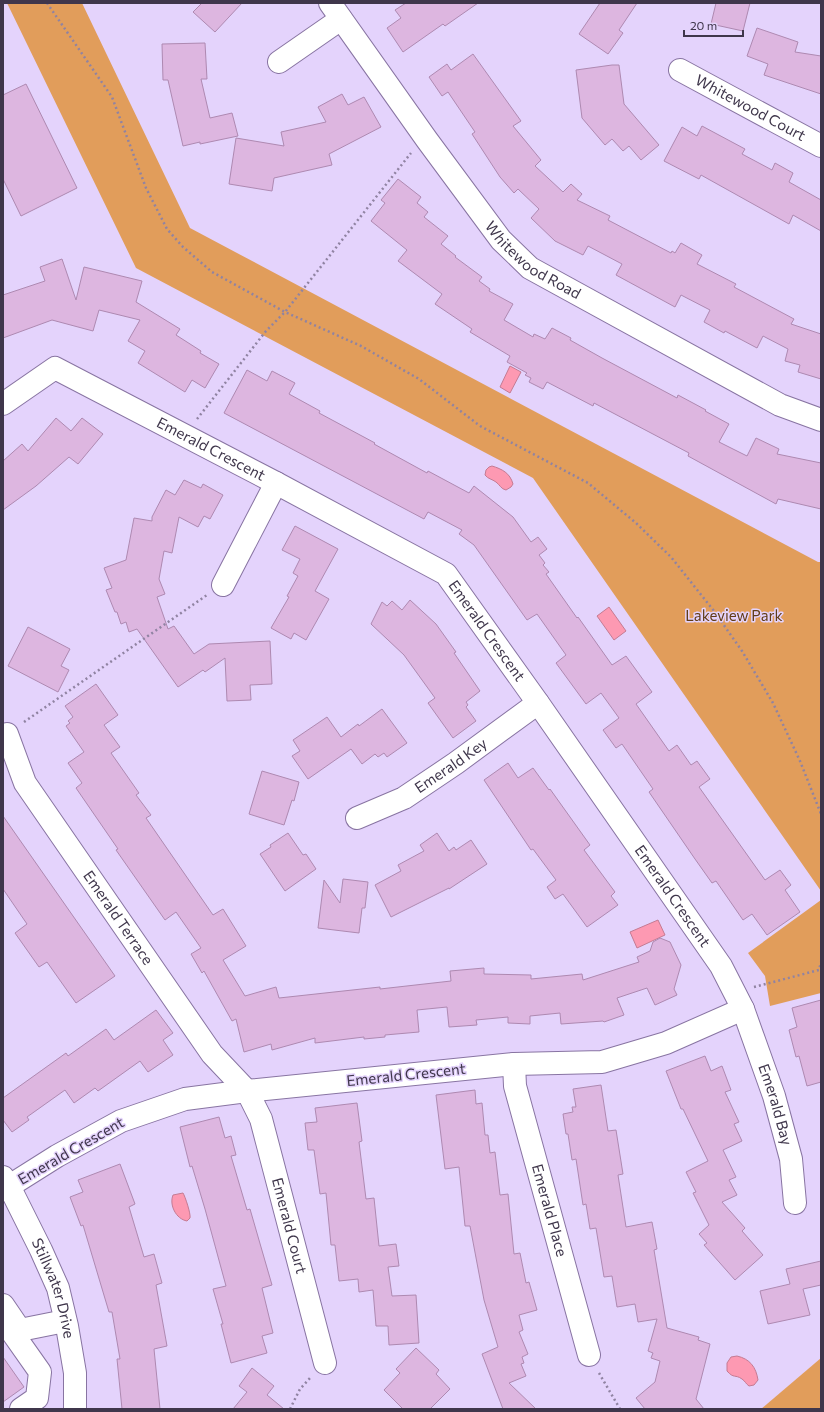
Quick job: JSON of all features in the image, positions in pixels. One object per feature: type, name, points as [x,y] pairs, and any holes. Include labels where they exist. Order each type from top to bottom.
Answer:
[{"type":"street","points":[[279,62],[335,11]]},
{"type":"street","name":"Whitewood Road","points":[[335,11],[427,140],[501,240],[530,268],[780,405],[821,420]]},
{"type":"street","name":"Whitewood Court","points":[[680,70],[821,146]]},
{"type":"street","name":"Emerald Crescent","points":[[3,404],[55,368],[276,483],[446,574],[538,703],[721,966],[743,1009],[666,1043],[602,1062],[514,1064],[247,1091],[185,1100],[121,1120],[5,1184]]},
{"type":"street","points":[[223,585],[276,483]]},
{"type":"street","name":"Emerald Key","points":[[357,818],[404,798],[456,763],[538,703]]},
{"type":"street","name":"Emerald Terrace","points":[[7,734],[25,783],[212,1054],[247,1091]]},
{"type":"street","name":"Emerald Bay","points":[[743,1009],[774,1096],[791,1159],[794,1203]]},
{"type":"street","name":"Emerald Place","points":[[514,1064],[515,1086],[589,1355]]},
{"type":"street","name":"Emerald Court","points":[[247,1091],[261,1119],[325,1363]]},
{"type":"street","name":"Stillwater Drive","points":[[5,1184],[41,1250],[58,1288],[76,1373],[75,1409]]},
{"type":"street","points":[[3,1305],[11,1330],[40,1372],[37,1398],[21,1409]]},
{"type":"street","points":[[11,1330],[65,1321]]},
{"type":"path","points":[[47,3],[112,97],[146,188],[167,229],[183,247],[212,272],[285,312],[361,346],[419,379],[480,426],[588,483],[636,523],[670,557],[714,611],[742,651],[773,703],[800,761],[821,814]]},
{"type":"path","points":[[196,420],[266,331],[285,312],[414,149]]},
{"type":"path","points":[[41,710],[191,605]]},
{"type":"path","points":[[764,985],[820,970],[821,962]]},
{"type":"path","points":[[290,1409],[300,1389]]},
{"type":"path","points":[[611,1393],[620,1409]]},
{"type":"green space","name":"Lakeview Park","points":[[7,3],[82,3],[190,228],[818,562],[821,562],[821,891],[533,478],[136,268]]},
{"type":"green space","points":[[821,900],[821,993],[770,1006],[765,976],[748,953]]},
{"type":"green space","points":[[821,1358],[821,1409],[761,1409]]},
{"type":"shaded area","points":[[510,366],[521,372],[510,393],[500,387]]},
{"type":"shaded area","points":[[492,466],[508,474],[513,484],[511,487],[506,490],[485,475],[486,470]]},
{"type":"shaded area","points":[[609,607],[626,631],[614,640],[597,616]]},
{"type":"shaded area","points":[[658,920],[665,935],[637,948],[630,932]]},
{"type":"shaded area","points":[[183,1193],[188,1205],[190,1216],[187,1221],[183,1220],[177,1215],[174,1211],[172,1203],[173,1195]]},
{"type":"shaded area","points":[[737,1356],[749,1361],[754,1367],[758,1380],[754,1385],[749,1386],[742,1379],[731,1375],[727,1371],[727,1363],[731,1357]]},
{"type":"building","points":[[202,3],[242,3],[215,32],[193,12]]},
{"type":"building","points":[[406,3],[478,3],[445,26],[443,24],[403,52],[387,28],[401,18],[395,10]]},
{"type":"building","points":[[600,3],[637,3],[619,30],[623,33],[608,54],[579,34]]},
{"type":"building","points":[[716,3],[750,3],[743,31],[711,24]]},
{"type":"building","points":[[757,28],[798,42],[795,52],[821,56],[821,94],[764,75],[768,64],[747,56]]},
{"type":"building","points":[[205,43],[207,79],[201,79],[210,118],[232,113],[238,136],[183,146],[168,80],[163,80],[162,44]]},
{"type":"building","points":[[473,54],[521,121],[513,126],[541,160],[535,166],[563,192],[571,184],[582,194],[577,200],[610,216],[608,220],[671,253],[672,251],[675,253],[681,243],[702,255],[697,264],[736,284],[734,287],[794,319],[791,324],[821,334],[821,379],[798,372],[800,365],[785,361],[788,349],[763,336],[757,348],[725,331],[724,333],[704,322],[710,310],[681,295],[675,307],[616,275],[622,264],[588,246],[583,255],[555,241],[531,218],[539,209],[518,189],[514,193],[500,177],[472,134],[475,132],[448,92],[442,96],[429,77],[447,64],[451,70]]},
{"type":"building","points":[[619,65],[624,104],[659,145],[641,160],[629,146],[623,151],[612,139],[605,145],[582,118],[576,70]]},
{"type":"building","points":[[26,84],[77,188],[21,216],[3,179],[3,95]]},
{"type":"building","points":[[342,94],[348,105],[364,97],[381,127],[329,154],[332,165],[274,178],[272,191],[229,184],[236,138],[284,146],[281,132],[326,122],[318,107]]},
{"type":"building","points":[[702,126],[745,149],[742,154],[772,170],[775,163],[793,173],[789,182],[821,200],[821,231],[793,215],[789,224],[701,175],[699,179],[664,161],[682,127],[697,136]]},
{"type":"building","points":[[398,179],[421,197],[417,203],[428,212],[424,217],[448,236],[441,244],[456,256],[455,257],[482,277],[479,281],[490,289],[489,291],[513,304],[504,320],[533,337],[534,334],[545,339],[552,328],[571,338],[570,340],[602,358],[677,398],[678,395],[706,410],[705,411],[729,424],[719,442],[747,456],[756,438],[779,449],[777,454],[821,463],[821,509],[778,499],[776,504],[688,456],[689,453],[594,403],[593,406],[547,382],[543,389],[529,382],[531,378],[525,375],[527,373],[507,362],[510,356],[470,332],[472,329],[435,304],[442,294],[398,261],[407,250],[371,221],[385,203],[381,200]]},
{"type":"building","points":[[62,259],[76,300],[84,267],[142,281],[136,302],[180,329],[176,335],[201,351],[200,353],[219,364],[205,388],[192,380],[185,392],[138,363],[145,351],[128,341],[140,320],[99,310],[93,331],[52,320],[3,338],[3,295],[45,281],[40,267]]},
{"type":"building","points":[[247,370],[267,381],[272,371],[295,383],[289,394],[320,411],[319,413],[427,473],[428,471],[469,493],[474,486],[513,517],[531,542],[538,537],[547,549],[539,555],[545,563],[543,565],[549,572],[546,574],[577,618],[578,617],[612,665],[626,656],[652,692],[636,704],[669,751],[677,745],[691,765],[697,761],[710,779],[699,787],[765,880],[780,870],[791,885],[785,890],[800,912],[767,935],[752,914],[743,920],[716,881],[712,883],[695,859],[649,792],[653,789],[622,744],[616,748],[603,730],[619,718],[601,693],[586,704],[556,663],[566,655],[537,614],[527,620],[474,545],[459,534],[462,530],[428,512],[424,519],[224,413]]},
{"type":"building","points":[[56,418],[71,431],[82,418],[103,434],[78,464],[69,457],[36,486],[3,510],[3,461],[22,444],[28,451]]},
{"type":"building","points":[[184,480],[201,488],[203,484],[223,495],[210,519],[204,516],[198,527],[179,517],[172,553],[164,551],[159,579],[165,594],[157,597],[168,629],[174,626],[194,654],[209,644],[270,641],[272,684],[250,685],[251,700],[227,701],[225,658],[205,672],[203,670],[178,687],[137,629],[129,632],[126,622],[121,624],[106,590],[112,588],[104,568],[126,560],[134,518],[152,521],[152,517],[166,490],[175,495]]},
{"type":"building","points":[[295,526],[338,549],[315,591],[329,599],[306,640],[294,633],[291,639],[271,628],[289,597],[287,596],[298,576],[293,573],[300,559],[282,550]]},
{"type":"building","points":[[410,600],[436,624],[456,652],[454,653],[480,691],[466,702],[468,705],[466,707],[476,721],[453,738],[428,703],[435,698],[404,655],[371,624],[382,602],[387,606],[392,601],[402,610]]},
{"type":"building","points":[[28,627],[70,649],[61,666],[69,670],[58,692],[8,666]]},
{"type":"building","points":[[96,684],[118,715],[104,725],[120,747],[111,753],[139,793],[136,795],[151,815],[146,818],[213,915],[223,909],[246,946],[223,960],[245,996],[276,987],[279,998],[451,981],[450,971],[484,968],[484,974],[531,975],[531,979],[582,974],[583,980],[639,962],[637,957],[650,951],[653,942],[660,938],[670,942],[681,965],[674,989],[677,995],[655,1005],[647,988],[617,998],[624,1015],[604,1022],[561,1024],[560,1013],[530,1016],[530,1024],[508,1023],[508,1017],[476,1020],[477,1025],[449,1027],[447,1007],[417,1010],[419,1032],[385,1035],[385,1037],[364,1039],[364,1037],[315,1043],[315,1038],[272,1050],[271,1044],[244,1052],[236,1019],[232,1021],[204,971],[202,973],[191,954],[201,948],[176,912],[165,920],[116,850],[118,849],[76,788],[82,783],[68,763],[84,752],[66,726],[70,723],[68,721],[73,717],[65,706]]},
{"type":"building","points":[[382,709],[407,743],[387,757],[384,753],[378,757],[375,754],[362,764],[351,749],[308,779],[292,756],[300,751],[293,740],[327,717],[341,737]]},
{"type":"building","points":[[508,763],[518,778],[533,768],[590,845],[584,850],[615,892],[611,896],[618,905],[587,927],[563,894],[555,899],[547,887],[556,880],[533,849],[531,850],[484,780]]},
{"type":"building","points":[[262,771],[299,782],[294,801],[292,800],[284,825],[249,814]]},
{"type":"building","points":[[3,816],[115,976],[76,1003],[47,962],[39,967],[15,933],[27,924],[3,889]]},
{"type":"building","points":[[288,833],[303,855],[306,854],[316,869],[285,891],[260,854]]},
{"type":"building","points":[[437,833],[449,851],[454,847],[456,850],[471,840],[487,864],[449,889],[391,917],[375,885],[401,871],[398,865],[424,851],[420,845]]},
{"type":"building","points":[[343,879],[368,882],[365,908],[362,908],[359,933],[318,928],[324,880],[340,903]]},
{"type":"building","points":[[821,1000],[821,1082],[807,1086],[799,1056],[796,1057],[789,1030],[797,1027],[792,1008]]},
{"type":"building","points":[[156,1010],[173,1033],[163,1040],[173,1055],[148,1072],[140,1061],[98,1091],[95,1088],[74,1103],[65,1090],[27,1117],[29,1120],[12,1132],[3,1120],[3,1098],[66,1053],[68,1056],[106,1029],[114,1040]]},
{"type":"building","points":[[705,1056],[711,1071],[722,1066],[731,1090],[725,1092],[739,1122],[734,1124],[742,1141],[723,1150],[736,1177],[729,1180],[737,1195],[722,1202],[745,1228],[742,1231],[763,1255],[735,1280],[704,1245],[707,1243],[699,1234],[709,1225],[693,1193],[696,1192],[686,1172],[708,1161],[683,1109],[681,1109],[666,1071]]},
{"type":"building","points":[[601,1085],[608,1131],[616,1130],[623,1174],[618,1175],[626,1227],[652,1222],[657,1249],[654,1250],[667,1328],[699,1337],[698,1340],[710,1344],[696,1399],[704,1409],[645,1409],[636,1398],[655,1382],[660,1361],[651,1358],[653,1353],[648,1351],[657,1319],[638,1322],[635,1304],[617,1307],[612,1276],[604,1277],[596,1228],[590,1229],[586,1204],[583,1205],[576,1159],[572,1160],[563,1114],[573,1112],[572,1107],[576,1107],[573,1089]]},
{"type":"building","points":[[475,1090],[476,1104],[482,1103],[485,1135],[488,1135],[490,1153],[495,1152],[500,1195],[508,1194],[514,1254],[520,1253],[526,1283],[529,1282],[537,1310],[519,1315],[523,1330],[519,1332],[528,1354],[522,1357],[524,1363],[521,1364],[526,1376],[509,1383],[536,1409],[503,1409],[482,1354],[498,1347],[484,1300],[470,1226],[465,1226],[459,1167],[445,1169],[436,1095]]},
{"type":"building","points":[[357,1103],[362,1141],[359,1142],[366,1199],[374,1198],[379,1246],[396,1244],[399,1266],[388,1267],[392,1296],[416,1295],[419,1343],[389,1345],[388,1326],[376,1326],[373,1290],[359,1292],[358,1279],[339,1281],[335,1245],[331,1245],[326,1193],[320,1194],[314,1150],[308,1150],[305,1123],[317,1122],[315,1108]]},
{"type":"building","points":[[219,1117],[225,1138],[231,1136],[236,1155],[231,1156],[247,1210],[250,1209],[272,1285],[262,1288],[273,1333],[262,1336],[267,1353],[231,1363],[221,1324],[223,1324],[213,1289],[226,1286],[192,1166],[190,1167],[180,1127]]},
{"type":"building","points":[[120,1164],[135,1204],[129,1207],[144,1257],[154,1254],[162,1283],[156,1285],[167,1346],[154,1349],[160,1409],[122,1409],[117,1359],[120,1359],[112,1312],[109,1312],[83,1225],[81,1226],[70,1197],[83,1192],[78,1180]]},
{"type":"building","points":[[821,1261],[821,1285],[803,1289],[810,1315],[768,1324],[760,1291],[790,1284],[786,1269]]},
{"type":"building","points":[[416,1348],[439,1370],[436,1374],[450,1389],[430,1409],[403,1409],[384,1390],[400,1373],[396,1369]]},
{"type":"building","points":[[3,1357],[24,1387],[3,1402]]},
{"type":"building","points":[[252,1368],[274,1386],[267,1395],[284,1409],[233,1409],[247,1392],[239,1386]]}]
